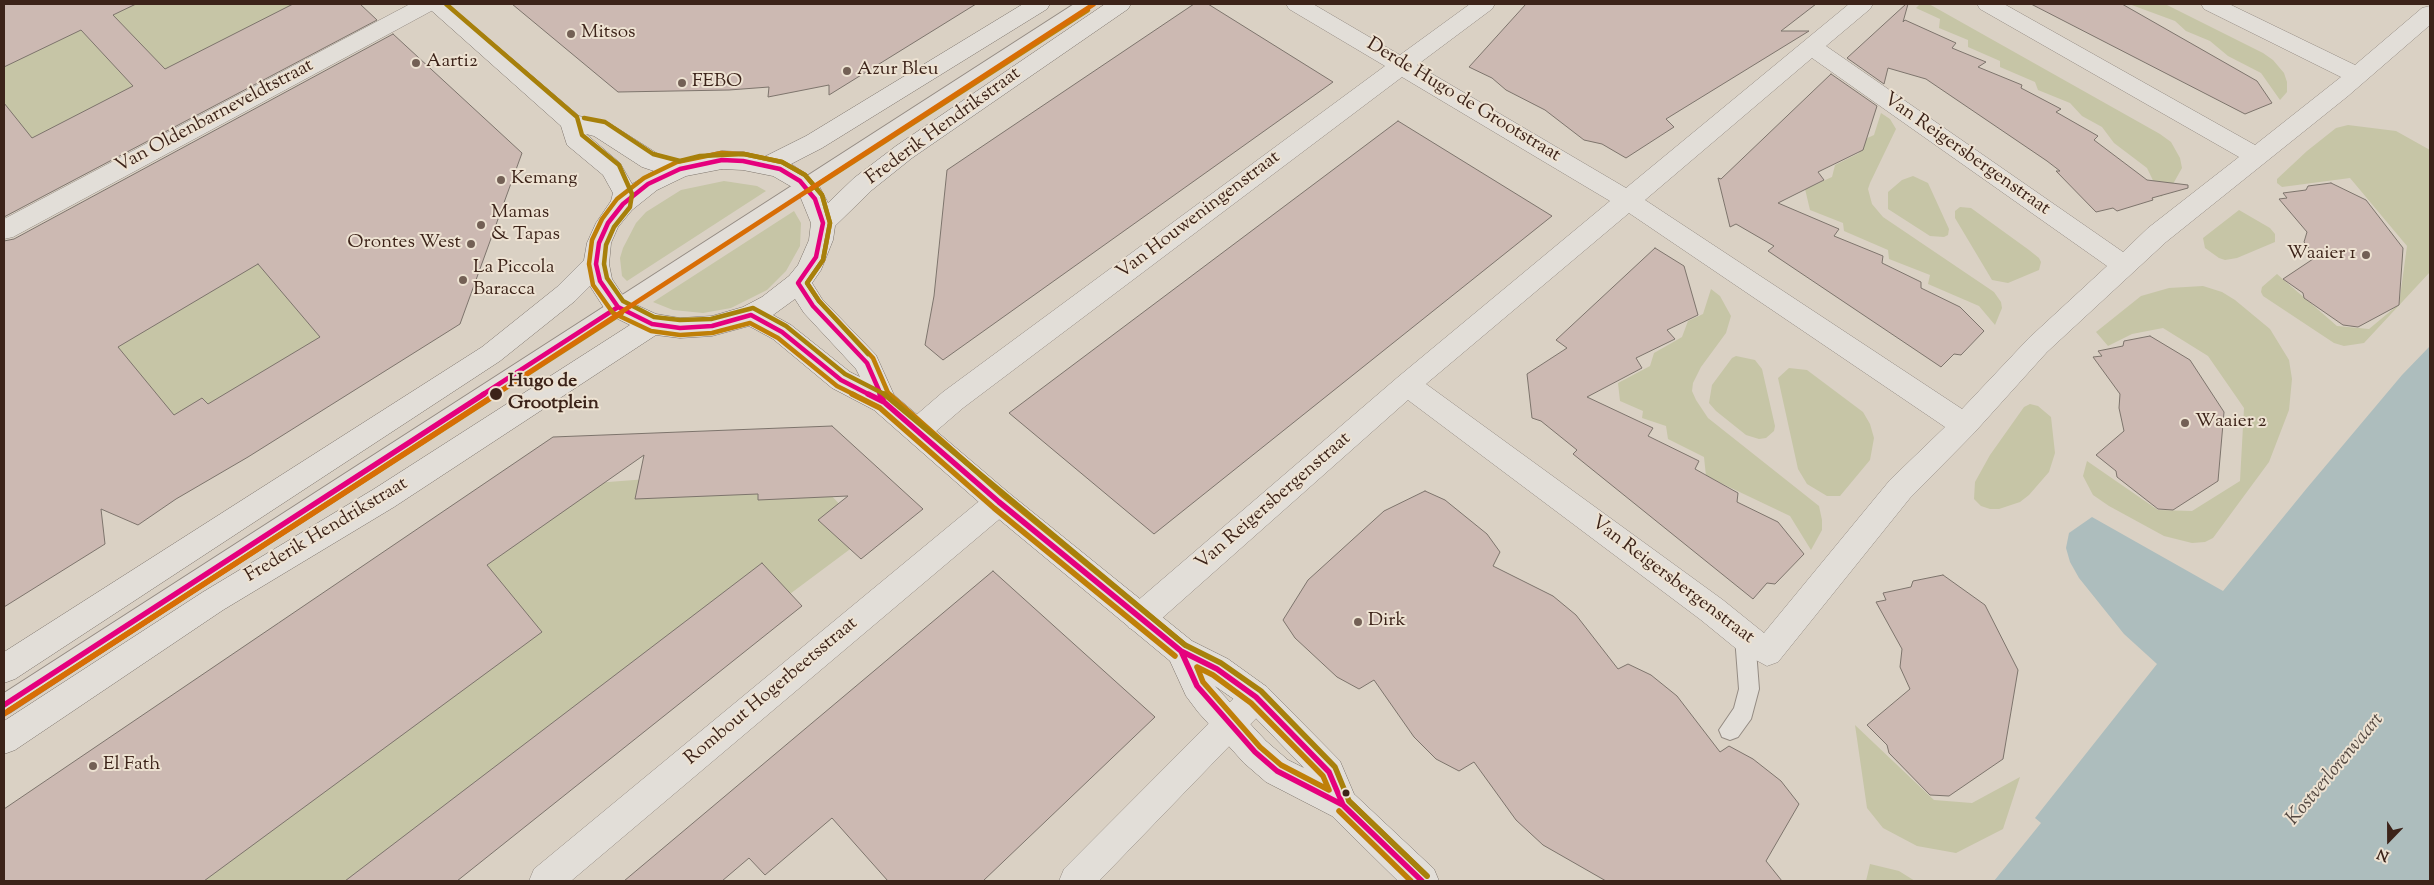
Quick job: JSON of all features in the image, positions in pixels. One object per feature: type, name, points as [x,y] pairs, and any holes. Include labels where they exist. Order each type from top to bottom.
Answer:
[{"type":"street","name":"Van Oldenbarneveldtstraat","points":[[4,230],[427,4]]},
{"type":"street","points":[[435,4],[572,123],[601,129],[650,161],[680,169]]},
{"type":"street","points":[[768,166],[846,123],[1040,4]]},
{"type":"street","name":"Frederik Hendrikstraat","points":[[823,223],[863,184],[898,156],[1120,4]]},
{"type":"street","name":"Derde Hugo de Grootstraat","points":[[1297,4],[1628,200]]},
{"type":"street","name":"Van Houweningenstraat","points":[[917,431],[961,394],[1401,64],[1484,4]]},
{"type":"street","name":"Van Reigersbergenstraat","points":[[1140,618],[1408,385],[1862,4]]},
{"type":"street","points":[[1988,4],[2256,156]]},
{"type":"street","points":[[2212,4],[2356,75]]},
{"type":"street","name":"Van Reigersbergenstraat","points":[[1408,385],[1767,652],[1900,489],[1964,425],[2038,345],[2122,264],[2430,13]]},
{"type":"street","name":"Van Reigersbergenstraat","points":[[1810,46],[2122,264]]},
{"type":"street","points":[[572,123],[575,139],[612,170],[625,194],[623,204]]},
{"type":"street","points":[[722,160],[743,160],[768,166],[780,169],[804,185],[815,199],[823,223],[822,240],[816,257],[798,283],[771,304],[750,315],[712,326],[680,328],[652,324],[618,307],[600,281],[596,264],[599,243],[605,230],[623,204],[648,184],[680,169],[722,160]]},
{"type":"street","points":[[1628,200],[1964,425]]},
{"type":"street","points":[[4,669],[490,354],[566,294],[596,264]]},
{"type":"street","points":[[798,283],[813,306],[867,363],[884,402]]},
{"type":"street","points":[[750,315],[782,332],[842,380],[884,402],[999,502],[1181,652],[1217,668],[1256,697],[1329,772],[1343,805]]},
{"type":"street","name":"Frederik Hendrikstraat","points":[[4,739],[214,601],[384,498],[652,324]]},
{"type":"street","name":"Rombout Hogerbeetsstraat","points":[[546,881],[999,502]]},
{"type":"street","points":[[1181,652],[1197,686],[1230,726],[1277,771],[1316,794],[1343,805],[1422,881]]},
{"type":"street","points":[[1076,881],[1230,726],[1256,697]]},
{"type":"lane","name":"Frederik Hendrikstraat","points":[[804,185],[1084,4]]},
{"type":"lane","points":[[618,307],[804,185]]},
{"type":"lane","name":"Frederik Hendrikstraat","points":[[4,704],[618,307]]},
{"type":"lane","points":[[1730,730],[1744,712],[1749,689],[1745,637]]},
{"type":"green space","points":[[92,4],[300,4],[314,15],[4,172],[4,47]]},
{"type":"green space","points":[[1920,4],[1929,4],[2160,134],[2171,142],[2180,158],[2182,168],[2173,184],[2161,197],[2147,168],[2114,143],[2102,127],[2082,116],[2070,103],[2038,90],[2035,82],[2000,67],[2000,61],[1968,47],[1968,40],[1939,28],[1940,19],[1916,8]]},
{"type":"green space","points":[[2129,4],[2165,4],[2263,53],[2273,60],[2284,73],[2287,82],[2287,92],[2280,100],[2261,73],[2228,56],[2210,41],[2186,31],[2175,21]]},
{"type":"green space","points":[[386,101],[418,298],[171,443],[50,289]]},
{"type":"green space","points":[[1881,113],[1890,119],[1896,129],[1868,189],[1872,204],[1883,217],[1994,292],[2001,302],[2002,308],[1995,325],[1979,306],[1928,284],[1930,275],[1889,259],[1888,250],[1844,231],[1843,223],[1810,210],[1805,189],[1832,177],[1835,165],[1859,153],[1863,140],[1874,135]]},
{"type":"green space","points":[[2348,125],[2396,131],[2430,150],[2430,272],[2364,343],[2344,346],[2334,343],[2263,296],[2261,292],[2262,287],[2277,274],[2337,326],[2369,329],[2399,304],[2407,246],[2350,178],[2282,187],[2277,183],[2277,179],[2307,151],[2336,128]]},
{"type":"green space","points":[[1913,176],[1928,183],[1949,229],[1948,235],[1944,237],[1930,236],[1888,209],[1888,192],[1902,180]]},
{"type":"green space","points":[[724,181],[757,186],[766,191],[627,281],[622,276],[620,258],[623,248],[636,223],[646,212],[681,190]]},
{"type":"green space","points":[[1960,207],[1971,208],[2029,250],[2041,262],[2039,270],[2008,283],[1992,280],[1955,218],[1955,211]]},
{"type":"green space","points":[[2239,210],[2270,228],[2275,234],[2275,242],[2237,258],[2225,260],[2219,258],[2205,248],[2203,238]]},
{"type":"green space","points":[[794,211],[801,223],[800,246],[786,271],[767,290],[731,308],[703,313],[673,310],[653,302]]},
{"type":"green space","points":[[2203,286],[2222,292],[2235,300],[2270,329],[2289,360],[2292,379],[2289,410],[2269,462],[2213,538],[2205,542],[2192,543],[2164,536],[2109,506],[2093,495],[2083,476],[2087,461],[2158,510],[2192,511],[2240,481],[2244,408],[2208,356],[2163,328],[2132,334],[2108,346],[2096,332],[2141,296],[2169,288]]},
{"type":"green space","points":[[1711,289],[1720,296],[1731,316],[1726,333],[1701,367],[1693,383],[1692,391],[1708,418],[1819,506],[1822,530],[1811,550],[1790,516],[1706,476],[1704,457],[1668,439],[1666,426],[1642,418],[1643,411],[1620,401],[1618,383],[1650,366],[1654,353],[1682,337],[1688,321],[1703,314]]},
{"type":"green space","points":[[1736,356],[1755,360],[1762,369],[1775,426],[1774,431],[1766,438],[1759,439],[1746,435],[1709,403],[1712,385],[1732,358]]},
{"type":"green space","points":[[1789,368],[1807,370],[1863,412],[1870,424],[1874,438],[1870,460],[1840,496],[1827,496],[1807,484],[1798,469],[1778,378]]},
{"type":"green space","points":[[2030,404],[2038,406],[2051,417],[2055,453],[2049,472],[2029,495],[2020,502],[1999,509],[1981,506],[1974,499],[1975,482],[1990,455],[2024,407]]},
{"type":"green space","points":[[804,467],[869,535],[405,881],[4,881],[4,867],[556,486]]},
{"type":"green space","points":[[1855,725],[1934,800],[1972,803],[2020,777],[2003,829],[1956,853],[1917,846],[1883,828],[1867,808]]},
{"type":"green space","points":[[1870,864],[1899,871],[1915,881],[1866,881]]},
{"type":"water","name":"Kostverlorenvaart","points":[[2430,346],[2430,881],[1994,881],[2041,823],[2035,818],[2157,664],[2124,634],[2079,578],[2070,562],[2066,548],[2069,533],[2092,517],[2223,591],[2402,375]]},
{"type":"building","points":[[4,4],[136,4],[113,15],[165,69],[293,4],[360,4],[377,20],[4,217],[4,103],[32,138],[133,86],[81,30],[4,67]]},
{"type":"building","points":[[512,4],[976,4],[829,95],[829,85],[768,97],[769,87],[729,90],[618,92]]},
{"type":"building","points":[[1194,4],[1208,4],[1333,82],[943,360],[925,345],[934,296],[947,170]]},
{"type":"building","points":[[1526,4],[1816,4],[1781,31],[1809,31],[1666,119],[1674,127],[1626,158],[1602,144],[1584,140],[1545,110],[1506,90],[1492,78],[1469,67]]},
{"type":"building","points":[[1908,4],[1903,22],[1905,20],[1956,43],[1952,48],[1986,62],[1978,67],[2022,85],[2021,88],[2061,109],[2056,112],[2098,136],[2094,140],[2147,180],[2188,185],[2188,188],[2152,198],[2153,200],[2117,211],[2113,208],[2096,212],[2056,171],[2060,171],[1926,79],[1888,68],[1884,84],[1847,58]]},
{"type":"building","points":[[2031,4],[2122,4],[2257,81],[2272,103],[2245,114]]},
{"type":"building","points":[[393,34],[522,153],[460,324],[248,457],[176,499],[138,525],[101,509],[105,544],[4,607],[4,241],[14,239]],"holes":[[[258,264],[320,337],[208,404],[202,398],[174,415],[118,347]]]},
{"type":"building","points":[[1831,74],[1877,106],[1863,150],[1818,172],[1824,180],[1778,203],[1839,229],[1834,236],[1883,256],[1882,263],[1921,282],[1921,288],[1960,307],[1984,331],[1961,355],[1954,354],[1941,367],[1768,251],[1774,246],[1736,224],[1730,227],[1718,178],[1721,179]]},
{"type":"building","points":[[1398,121],[1552,216],[1154,534],[1009,413]]},
{"type":"building","name":"Waaier 1","points":[[2331,183],[2366,200],[2403,248],[2399,305],[2358,327],[2343,325],[2304,298],[2303,293],[2283,279],[2316,257],[2304,242],[2307,232],[2279,199],[2287,198],[2283,193],[2306,190],[2308,186]]},
{"type":"building","points":[[1655,248],[1684,266],[1698,315],[1667,330],[1675,339],[1636,358],[1642,368],[1587,397],[1653,428],[1648,436],[1699,461],[1695,469],[1738,493],[1737,502],[1778,522],[1804,554],[1775,584],[1767,583],[1753,599],[1573,454],[1577,450],[1541,421],[1532,418],[1527,374],[1567,348],[1556,340]]},
{"type":"building","name":"Waaier 2","points":[[2150,336],[2190,360],[2224,412],[2218,481],[2173,510],[2158,509],[2117,477],[2116,471],[2096,455],[2124,431],[2119,408],[2120,394],[2093,357],[2102,356],[2098,351],[2123,346],[2124,341]]},
{"type":"building","points":[[832,426],[923,509],[861,559],[818,520],[848,496],[758,500],[758,494],[635,499],[644,455],[487,565],[542,632],[204,881],[4,881],[4,809],[553,437]]},
{"type":"building","points":[[1425,491],[1445,500],[1487,534],[1500,552],[1493,566],[1553,596],[1576,615],[1618,669],[1628,664],[1651,675],[1677,696],[1720,752],[1729,746],[1753,759],[1781,781],[1799,804],[1766,861],[1782,881],[1606,881],[1543,845],[1516,820],[1474,762],[1459,771],[1436,759],[1414,737],[1374,680],[1359,689],[1337,677],[1295,638],[1283,620],[1308,580],[1384,511]]},
{"type":"building","points":[[762,563],[802,606],[457,881],[345,881]]},
{"type":"building","points":[[993,571],[1155,717],[983,881],[888,881],[832,818],[765,875],[749,858],[722,881],[624,881]]},
{"type":"building","points":[[1943,575],[1985,605],[2018,670],[2003,759],[1949,796],[1930,795],[1889,753],[1887,745],[1867,725],[1910,689],[1900,667],[1902,649],[1876,602],[1886,600],[1883,593],[1911,587],[1913,581]]},
{"type":"transit line","points":[[446,4],[577,117],[582,135],[619,165],[632,194],[630,207],[614,227],[606,245],[604,264],[607,278],[623,301],[654,317],[680,320],[711,319],[753,308],[786,326],[845,374],[888,396],[1004,496],[1185,645],[1221,663],[1261,691],[1335,767],[1349,801],[1427,876]]},
{"type":"transit line","points":[[4,714],[1094,4]]},
{"type":"transit line","points":[[808,191],[1088,10]]},
{"type":"transit line","points":[[584,118],[605,122],[653,154],[680,161],[700,156],[744,154],[782,162],[805,175],[822,195],[830,223],[823,260],[807,283],[819,301],[868,354]]},
{"type":"transit line","points":[[1175,656],[994,508],[880,408],[837,386],[778,338],[750,323],[712,333],[680,335],[651,331],[613,313],[593,285],[589,264],[592,240],[602,219],[617,199],[644,178],[677,162],[721,153],[744,154],[782,162],[805,175],[822,195],[830,223],[823,260],[807,283],[819,301],[873,358],[890,397],[1004,496],[1185,645]]},
{"type":"transit line","points":[[722,160],[743,161],[780,169],[800,181],[815,199],[823,223],[821,240],[816,257],[798,283],[813,306],[867,363],[884,402],[841,380],[782,332],[751,315],[712,326],[680,328],[652,324],[618,307],[600,281],[596,264],[599,243],[608,223],[623,204],[648,184],[680,169],[722,160]]},
{"type":"transit line","points":[[4,705],[618,307]]},
{"type":"transit line","points":[[8,711],[622,313]]},
{"type":"transit line","points":[[884,402],[999,502]]},
{"type":"transit line","points":[[884,402],[999,502]]},
{"type":"transit line","points":[[999,502],[1181,651]]},
{"type":"transit line","points":[[999,502],[1181,651]]},
{"type":"transit line","points":[[1181,651],[1217,669],[1256,697],[1329,772],[1343,805]]},
{"type":"transit line","points":[[1181,651],[1197,686],[1255,752],[1277,771],[1343,805]]},
{"type":"transit line","points":[[1197,667],[1213,675],[1251,703],[1323,776],[1329,790],[1281,765],[1260,747],[1203,682],[1197,667]]},
{"type":"transit line","points":[[1349,801],[1427,876]]},
{"type":"transit line","points":[[1343,805],[1422,881],[1350,812],[1343,805]]},
{"type":"transit line","points":[[1339,811],[1411,881]]},
{"type":"place","name":"Mitsos","points":[[571,34]]},
{"type":"place","name":"Aarti2","points":[[416,63]]},
{"type":"place","name":"Azur Bleu","points":[[847,71]]},
{"type":"place","name":"FEBO","points":[[682,83]]},
{"type":"place","name":"Kemang","points":[[501,180]]},
{"type":"place","name":"Mamas & Tapas","points":[[481,225]]},
{"type":"place","name":"Orontes West","points":[[471,244]]},
{"type":"place","name":"Waaier 1","points":[[2366,255]]},
{"type":"place","name":"La Piccola Baracca","points":[[463,280]]},
{"type":"place","name":"Hugo de Grootplein","points":[[496,394]]},
{"type":"place","name":"Waaier 2","points":[[2185,423]]},
{"type":"place","name":"Dirk","points":[[1358,622]]},
{"type":"place","name":"El Fath","points":[[93,766]]}]
